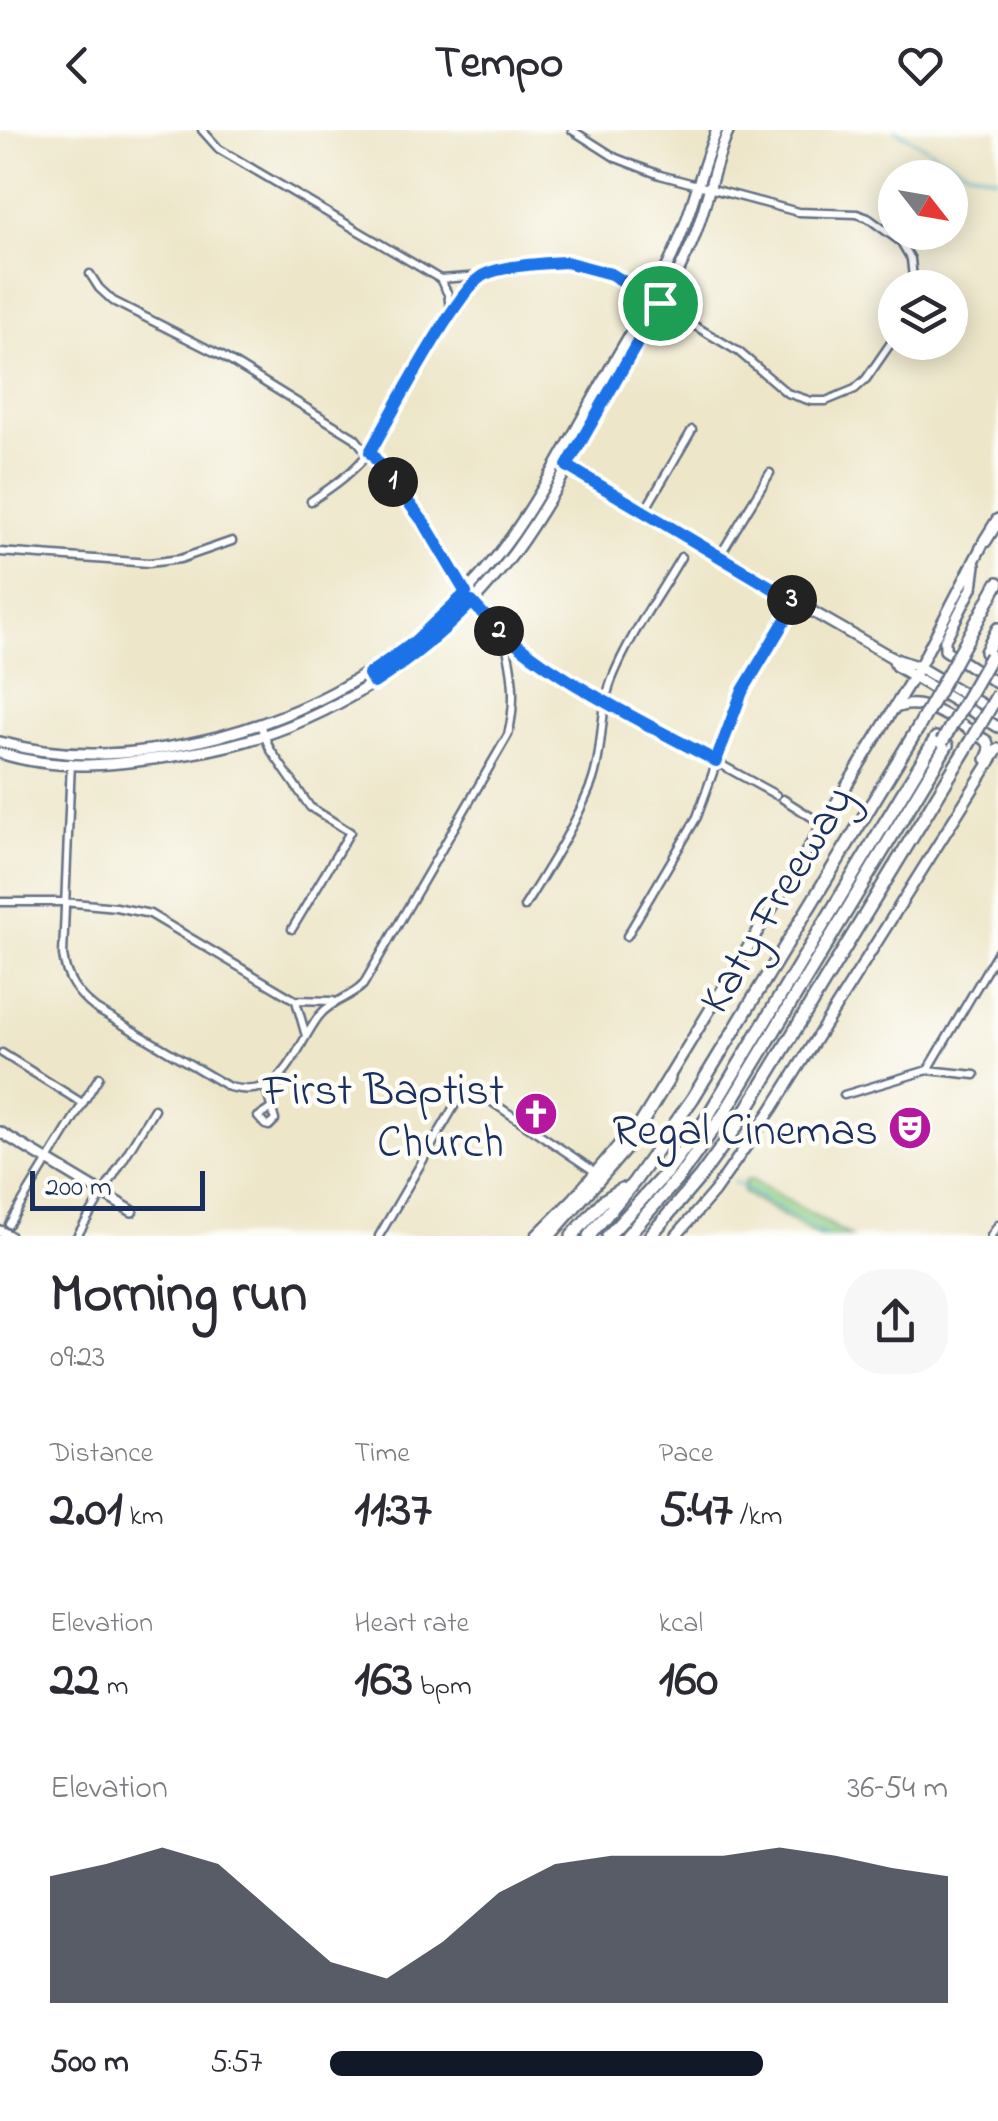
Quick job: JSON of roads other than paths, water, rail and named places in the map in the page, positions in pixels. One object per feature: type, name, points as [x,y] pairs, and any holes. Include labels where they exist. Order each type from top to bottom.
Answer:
[{"type":"highway","points":[[985,541],[998,516]]},
{"type":"highway","name":"Katy Freeway","points":[[589,1236],[634,1182],[693,1098],[918,728],[998,583]]},
{"type":"highway","points":[[627,1236],[679,1177],[724,1114],[993,652],[998,629]]},
{"type":"highway","name":"Katy Freeway","points":[[650,1236],[734,1129],[998,694]]},
{"type":"highway","points":[[973,738],[998,704]]},
{"type":"highway","points":[[612,1236],[672,1165],[733,1081],[942,741]]},
{"type":"highway","points":[[549,1236],[626,1148],[669,1078]]},
{"type":"highway","points":[[572,1236],[603,1202],[634,1182]]},
{"type":"main road","points":[[0,753],[71,760],[182,746],[262,730],[372,678],[469,597],[563,464],[660,303],[692,241],[717,130]]},
{"type":"main road","points":[[563,464],[674,253],[729,130]]},
{"type":"main road","points":[[614,361],[624,368]]},
{"type":"main road","points":[[563,464],[893,658],[998,727]]},
{"type":"main road","points":[[536,1236],[597,1172],[669,1078],[916,672],[985,541]]},
{"type":"main road","points":[[976,557],[972,588],[944,650],[998,684]]},
{"type":"main road","points":[[916,672],[998,714]]},
{"type":"main road","points":[[894,709],[903,704],[922,704],[989,744],[989,754],[940,845]]},
{"type":"main road","points":[[0,742],[71,760]]},
{"type":"main road","points":[[676,1236],[714,1192],[772,1109],[998,749]]},
{"type":"main road","points":[[0,1132],[132,1211]]},
{"type":"main road","points":[[4,1227],[9,1236]]},
{"type":"street","points":[[202,130],[219,149],[440,279],[448,294],[451,315]]},
{"type":"street","points":[[572,130],[635,166],[798,212],[858,214],[868,218],[901,242],[911,270]]},
{"type":"street","points":[[440,279],[566,262],[596,268],[739,352],[787,394],[811,401],[826,401],[855,389],[879,360]]},
{"type":"street","points":[[90,274],[113,301],[268,382],[355,438],[425,524],[469,597],[504,636],[606,701],[824,825]]},
{"type":"street","points":[[311,501],[344,478],[370,452],[451,315],[482,276]]},
{"type":"street","points":[[643,514],[692,430]]},
{"type":"street","points":[[719,557],[770,473]]},
{"type":"street","points":[[0,552],[149,562],[180,559],[232,541]]},
{"type":"street","points":[[524,907],[564,841],[591,784],[602,746],[606,701],[626,650],[680,557]]},
{"type":"street","points":[[627,936],[698,817],[742,692],[796,602]]},
{"type":"street","points":[[0,902],[64,902],[150,914],[295,1000],[333,1001],[352,996],[363,985],[508,734],[515,707],[513,672],[504,636]]},
{"type":"street","points":[[262,730],[310,807],[350,832],[292,929]]},
{"type":"street","points":[[71,760],[65,970],[80,996],[229,1088],[245,1091],[265,1086],[284,1074],[333,1001]]},
{"type":"street","points":[[928,1070],[998,951]]},
{"type":"street","points":[[295,1000],[306,1038]]},
{"type":"street","points":[[2,1053],[82,1103]]},
{"type":"street","points":[[844,1095],[928,1070],[975,1076]]},
{"type":"street","points":[[4,1227],[99,1078]]},
{"type":"street","points":[[265,1086],[272,1108]]},
{"type":"street","points":[[379,1236],[459,1098],[469,1092],[490,1101],[597,1172]]},
{"type":"street","points":[[77,1236],[154,1109]]},
{"type":"street","points":[[991,1236],[998,1225]]},
{"type":"waterway","points":[[895,130],[966,170],[998,178]]},
{"type":"waterway","points":[[734,1182],[827,1236]]},
{"type":"place","name":"First Baptist Church","points":[[536,1114]]},
{"type":"place","name":"Regal Cinemas","points":[[910,1128]]}]
